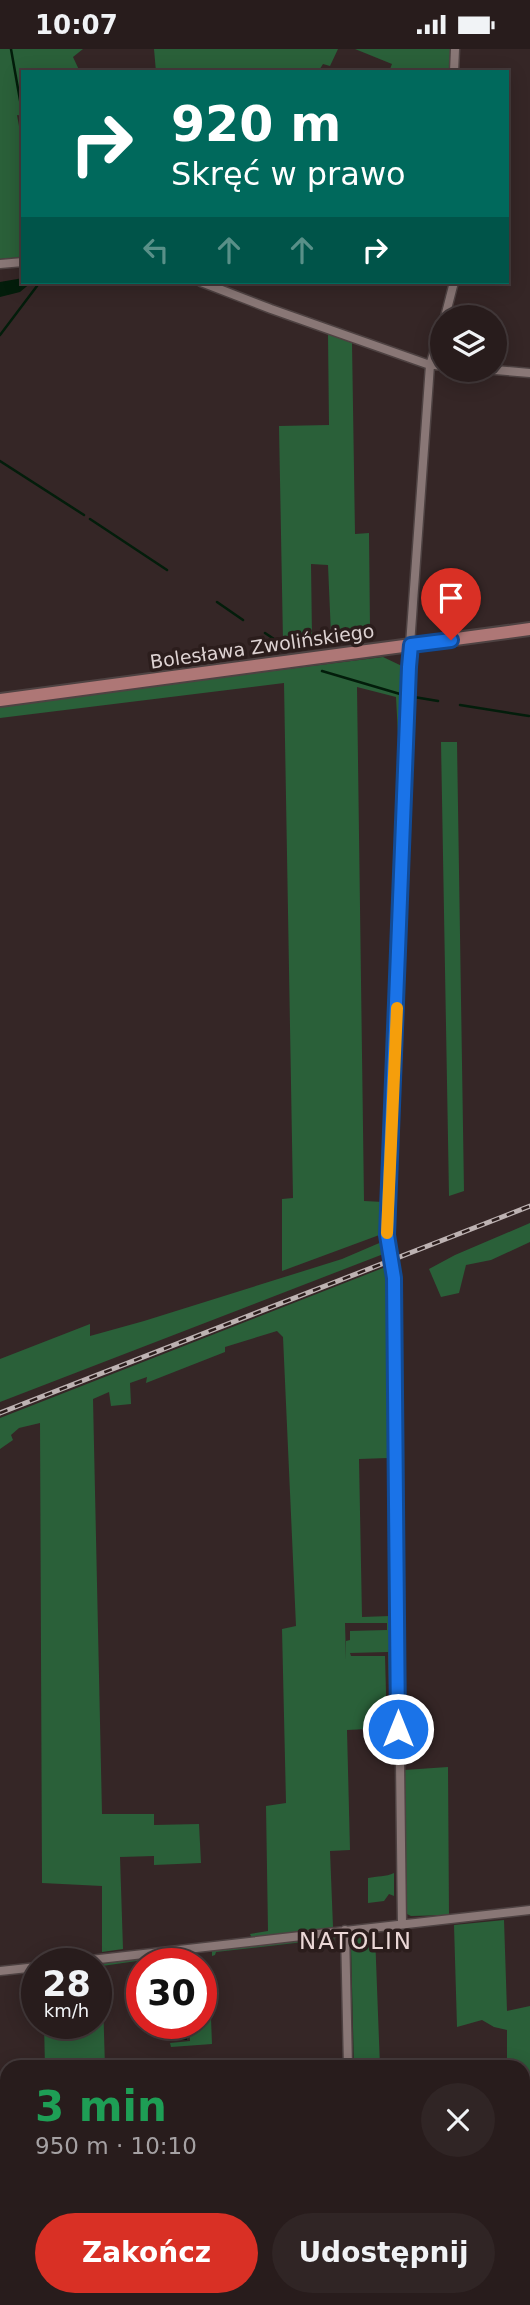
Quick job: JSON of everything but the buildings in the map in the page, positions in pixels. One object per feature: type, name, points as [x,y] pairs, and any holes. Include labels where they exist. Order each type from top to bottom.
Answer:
[{"type":"main road","name":"Bolesława Zwolińskiego","points":[[0,700],[530,629]]},
{"type":"street","points":[[454,70],[455,49]]},
{"type":"street","points":[[0,264],[21,261]]},
{"type":"street","points":[[206,284],[430,365],[405,760],[387,1235],[394,1278],[402,1924]]},
{"type":"street","points":[[448,305],[453,284]]},
{"type":"street","points":[[507,371],[530,373]]},
{"type":"street","points":[[112,1957],[530,1910]]},
{"type":"street","points":[[345,1930],[348,2060]]},
{"type":"street","points":[[0,1971],[21,1969]]},
{"type":"green space","points":[[0,49],[83,49],[73,57],[79,70],[21,70],[21,116],[17,115],[21,137],[21,257],[0,259]]},
{"type":"green space","points":[[154,49],[338,49],[330,66],[323,64],[319,70],[156,70]]},
{"type":"green space","points":[[355,49],[451,49],[450,70],[392,70],[392,64]]},
{"type":"green space","points":[[328,334],[352,343],[355,534],[369,533],[370,629],[331,635],[328,565],[311,564],[312,637],[283,642],[279,426],[329,425]]},
{"type":"green space","points":[[383,657],[404,667],[399,754],[396,697],[357,687],[364,1201],[383,1202],[382,1234],[282,1271],[282,1199],[293,1198],[284,683],[0,718],[0,705]]},
{"type":"green space","points":[[441,742],[457,742],[464,1191],[449,1196]]},
{"type":"green space","points":[[530,1223],[530,1242],[491,1260],[466,1265],[459,1293],[441,1297],[429,1269]]},
{"type":"green space","points":[[384,1241],[386,1253],[0,1402],[0,1359],[90,1324],[90,1336],[342,1259]]},
{"type":"green space","points":[[388,1266],[391,1282],[388,1458],[359,1459],[362,1617],[390,1616],[389,1561],[392,1560],[395,1720],[390,1722],[388,1652],[350,1653],[351,1656],[385,1656],[387,1728],[347,1730],[350,1850],[330,1851],[333,1927],[252,1938],[250,1934],[268,1931],[266,1806],[286,1803],[282,1629],[296,1626],[283,1337],[277,1331],[225,1347],[225,1352],[146,1383],[147,1377],[130,1383],[131,1404],[111,1406],[109,1392],[93,1399],[102,1814],[154,1814],[154,1825],[199,1824],[201,1863],[154,1865],[154,1856],[120,1857],[123,1949],[102,1948],[102,1886],[42,1883],[40,1423],[19,1428],[11,1435],[13,1440],[0,1449],[0,1418]],"holes":[[[345,1623],[387,1623],[387,1630],[350,1631],[350,1640],[346,1641],[346,1660]]]},
{"type":"green space","points":[[448,1767],[449,1915],[411,1916],[407,1914],[404,1770]]},
{"type":"green space","points":[[394,1873],[394,1896],[389,1894],[384,1901],[368,1903],[368,1878]]},
{"type":"green space","points":[[504,1920],[507,2011],[530,2006],[530,2060],[507,2060],[507,2030],[482,2020],[457,2027],[454,1925]]},
{"type":"green space","points":[[375,1934],[380,2060],[354,2060],[351,1946],[361,1936]]},
{"type":"green space","points":[[335,1935],[334,1942],[330,1939],[217,1952],[217,1948]]},
{"type":"green space","points":[[126,1959],[126,1963],[112,1965],[112,1961]]},
{"type":"green space","points":[[44,2039],[104,2039],[105,2060],[45,2060]]},
{"type":"green space","points":[[212,2039],[212,2044],[171,2047],[170,2043]]},
{"type":"shaded area","points":[[21,278],[21,284],[30,284],[20,292],[0,297],[0,282]]},
{"type":"waterway","points":[[11,49],[21,106]]},
{"type":"waterway","points":[[0,335],[38,284]]},
{"type":"waterway","points":[[0,461],[84,515]]},
{"type":"waterway","points":[[90,519],[167,570]]},
{"type":"waterway","points":[[217,602],[243,620]]},
{"type":"waterway","points":[[265,633],[280,643]]},
{"type":"waterway","points":[[286,647],[290,650]]},
{"type":"waterway","points":[[322,671],[400,694]]},
{"type":"waterway","points":[[414,697],[438,701]]},
{"type":"waterway","points":[[460,705],[529,716]]},
{"type":"railway","points":[[0,1413],[530,1206]]},
{"type":"slow traffic","points":[[387,1233],[397,1008]]},
{"type":"district","name":"NATOLIN","points":[[356,1941]]},
{"type":"route","points":[[398,1729],[394,1278],[387,1235],[409,667],[411,645],[451,640]]}]
